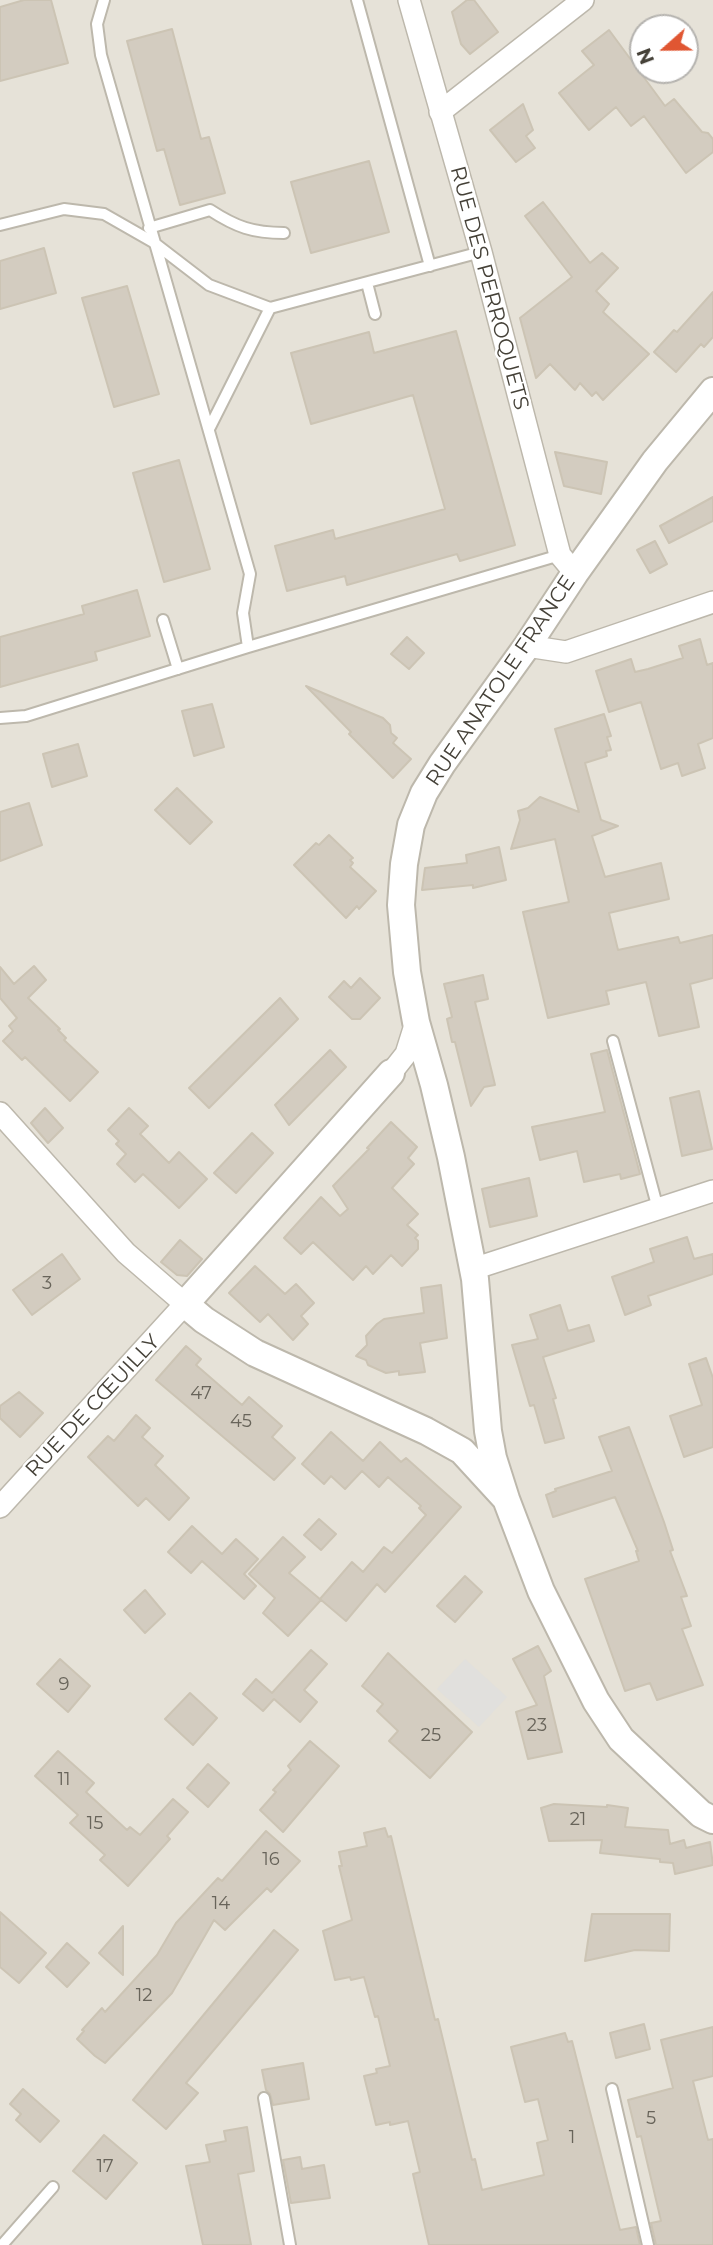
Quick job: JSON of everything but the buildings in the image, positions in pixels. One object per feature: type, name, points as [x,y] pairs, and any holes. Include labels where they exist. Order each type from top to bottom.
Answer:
[{"type":"street","name":"RUE DES PERROQUETS","points":[[409,0],[567,564]]},
{"type":"street","points":[[440,112],[583,0]]},
{"type":"street","name":"RUE ANATOLE FRANCE","points":[[185,1304],[402,1060],[410,1045],[416,1022],[407,972],[401,905],[404,863],[411,825],[424,793],[527,646],[567,564],[713,391]]},
{"type":"street","points":[[527,646],[566,652],[713,602]]},
{"type":"street","points":[[416,1022],[434,1085],[473,1269],[488,1431],[506,1499],[541,1591],[596,1701],[621,1739],[701,1814],[713,1820]]},
{"type":"street","points":[[391,1073],[413,1073],[434,1085]]},
{"type":"street","points":[[0,1113],[126,1254],[204,1320],[255,1353],[426,1431],[462,1451],[506,1499]]},
{"type":"street","points":[[473,1269],[713,1191]]},
{"type":"street","name":"RUE DE CŒUILLY","points":[[0,1507],[185,1304]]},
{"type":"street","points":[[462,1451],[479,1446],[486,1439],[488,1431]]},
{"type":"lane","points":[[104,0],[97,24],[101,55],[153,242],[210,427],[250,574],[243,613],[248,647]]},
{"type":"lane","points":[[357,0],[430,266]]},
{"type":"lane","points":[[0,225],[64,209],[104,214],[153,242],[209,285],[270,308],[481,252]]},
{"type":"lane","points":[[149,228],[210,210],[234,225],[262,233],[284,233]]},
{"type":"lane","points":[[367,283],[375,314]]},
{"type":"lane","points":[[210,427],[270,308]]},
{"type":"lane","points":[[0,718],[26,716],[248,647],[567,564]]},
{"type":"lane","points":[[163,620],[178,669]]},
{"type":"lane","points":[[614,1041],[658,1209]]},
{"type":"lane","points":[[612,2090],[649,2245]]},
{"type":"lane","points":[[264,2098],[290,2245]]},
{"type":"lane","points":[[2,2245],[52,2187]]},
{"type":"shaded area","points":[[0,0],[713,0],[713,2245],[0,2245]]},
{"type":"shaded area","points":[[465,1659],[507,1697],[479,1727],[437,1689]]}]
